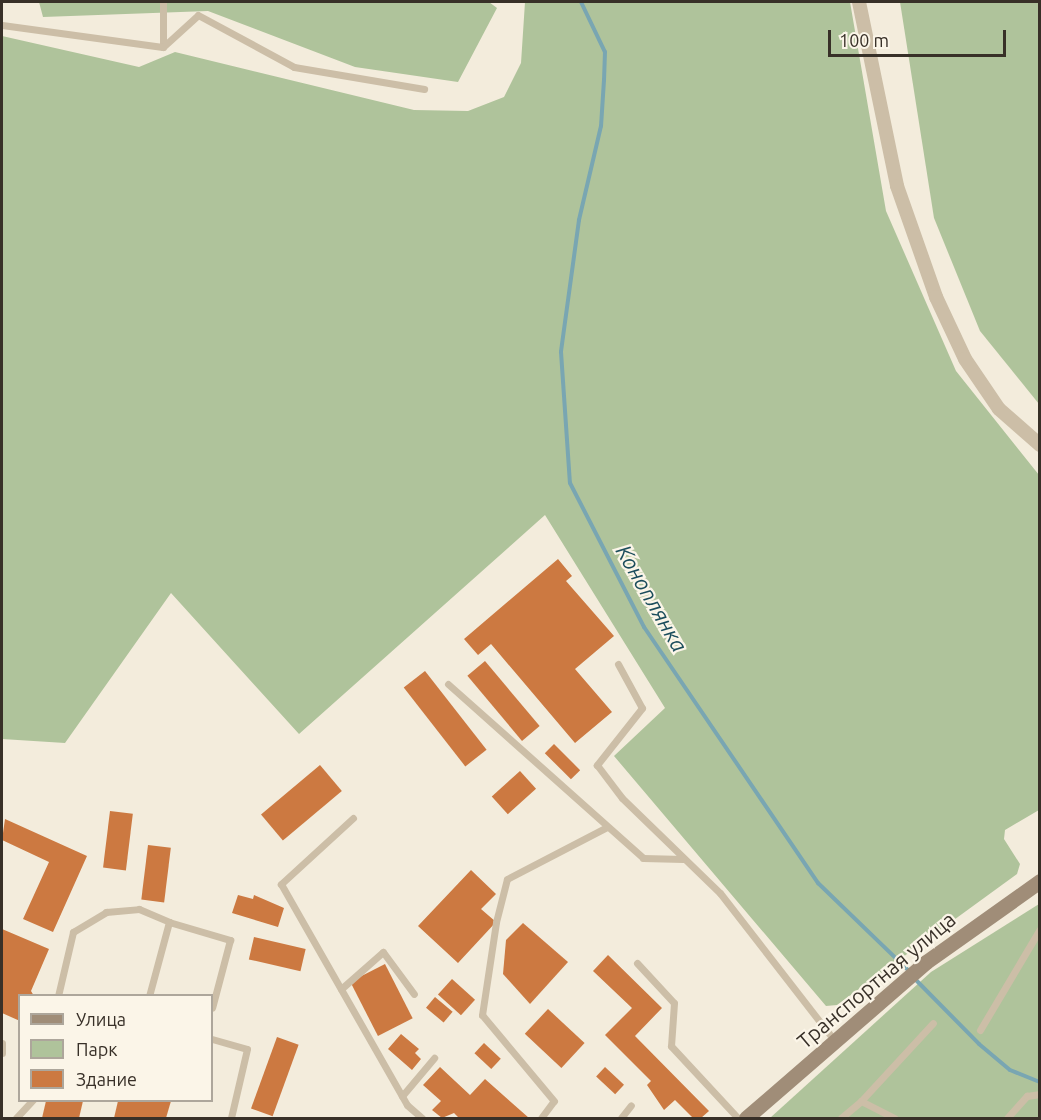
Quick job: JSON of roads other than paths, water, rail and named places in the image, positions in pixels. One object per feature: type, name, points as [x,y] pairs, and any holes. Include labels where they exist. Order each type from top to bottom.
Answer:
[{"type":"main road","name":"Транспортная улица","points":[[746,1119],[926,962],[1040,881]]},
{"type":"street","points":[[859,2],[897,186],[936,297],[965,359],[999,409],[1040,445]]},
{"type":"lane","points":[[162,2],[163,47]]},
{"type":"lane","points":[[163,47],[198,15],[294,67],[424,89]]},
{"type":"lane","points":[[2,25],[163,47]]},
{"type":"lane","points":[[618,664],[642,708],[597,765],[683,859],[720,893],[834,1040]]},
{"type":"lane","points":[[448,684],[643,858],[683,859]]},
{"type":"lane","points":[[352,818],[282,884],[402,1096],[422,1119]]},
{"type":"lane","points":[[541,1119],[554,1101],[482,1015],[496,922],[507,879],[607,827]]},
{"type":"lane","points":[[58,994],[73,932],[106,912],[139,909],[169,922],[230,940],[213,1004]]},
{"type":"lane","points":[[150,994],[169,922]]},
{"type":"lane","points":[[980,1030],[1040,929]]},
{"type":"lane","points":[[341,988],[384,952],[414,994]]},
{"type":"lane","points":[[637,963],[674,1003],[671,1046],[738,1119]]},
{"type":"lane","points":[[841,1119],[861,1101],[933,1023]]},
{"type":"lane","points":[[213,1039],[247,1050],[231,1119]]},
{"type":"lane","points":[[2,1043],[2,1053]]},
{"type":"lane","points":[[402,1096],[435,1058]]},
{"type":"lane","points":[[1007,1119],[1027,1096],[1040,1094]]},
{"type":"lane","points":[[861,1101],[895,1119]]},
{"type":"lane","points":[[16,1119],[32,1102]]},
{"type":"lane","points":[[621,1119],[631,1105]]},
{"type":"waterway","name":"Коноплянка","points":[[581,2],[605,52],[601,126],[579,220],[561,352],[570,483],[644,627],[818,883],[908,970]]},
{"type":"waterway","name":"Коноплянка","points":[[913,977],[979,1044],[1010,1070],[1040,1082]]}]
